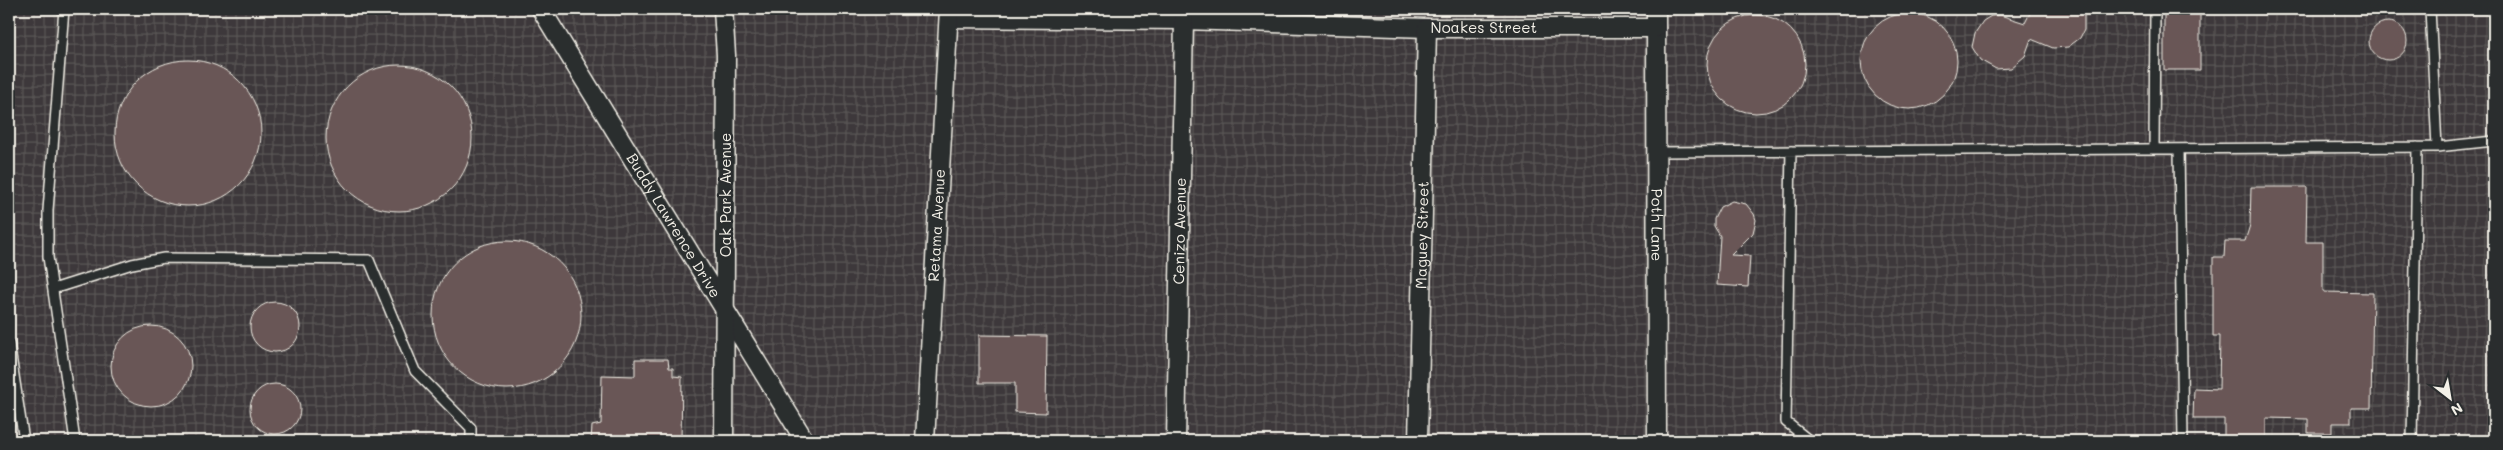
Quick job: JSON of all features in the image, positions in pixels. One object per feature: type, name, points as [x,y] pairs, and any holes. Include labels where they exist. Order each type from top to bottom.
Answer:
[{"type":"street","name":"Buddy Lawrence Drive","points":[[541,9],[806,441]]},
{"type":"street","name":"Oak Park Avenue","points":[[723,9],[726,55],[724,441]]},
{"type":"street","name":"Poth Lane","points":[[1656,9],[1656,441]]},
{"type":"street","name":"Noakes Street","points":[[950,13],[1427,28],[1656,28]]},
{"type":"street","name":"Retama Avenue","points":[[926,441],[950,13]]},
{"type":"street","name":"Cenizo Avenue","points":[[1176,441],[1184,20]]},
{"type":"street","name":"Maguey Street","points":[[1418,441],[1427,28]]},
{"type":"lane","points":[[64,9],[48,210],[48,256],[76,441]]},
{"type":"lane","points":[[2154,149],[2155,9]]},
{"type":"lane","points":[[2430,9],[2437,146]]},
{"type":"lane","points":[[1656,152],[2417,147],[2494,141]]},
{"type":"lane","points":[[2412,441],[2417,147]]},
{"type":"lane","points":[[2179,149],[2183,441]]},
{"type":"lane","points":[[1790,151],[1786,422],[1810,441]]},
{"type":"lane","points":[[53,289],[132,264],[164,258],[369,260],[415,371],[471,428],[471,441]]},
{"type":"lane","points":[[9,343],[24,441]]},
{"type":"shaded area","points":[[9,9],[2494,9],[2494,441],[9,441]]},
{"type":"building","points":[[2032,9],[2084,9],[2084,30],[2080,38],[2068,47],[2053,48],[2031,39],[2025,56],[2011,68],[1996,69],[1980,60],[1972,47],[1975,33],[1983,21],[1991,16],[2000,15],[2025,23]]},
{"type":"building","points":[[2164,9],[2200,9],[2200,70],[2164,70]]},
{"type":"building","points":[[1900,13],[1918,13],[1936,21],[1949,34],[1957,52],[1954,80],[1936,101],[1918,109],[1900,109],[1882,101],[1869,88],[1861,70],[1861,52],[1869,34],[1882,21]]},
{"type":"building","points":[[1756,15],[1775,19],[1790,30],[1801,45],[1805,64],[1801,83],[1790,98],[1775,109],[1756,113],[1737,109],[1722,98],[1711,83],[1707,64],[1711,45],[1722,30],[1737,19]]},
{"type":"building","points":[[2388,22],[2401,28],[2407,41],[2401,54],[2388,60],[2375,54],[2369,41],[2375,28]]},
{"type":"building","points":[[188,60],[202,61],[216,66],[229,72],[240,81],[249,92],[255,105],[260,119],[260,147],[255,161],[249,174],[240,185],[229,194],[216,200],[202,205],[188,206],[174,205],[160,200],[147,194],[136,185],[127,174],[121,161],[116,147],[115,133],[116,119],[121,105],[127,92],[136,81],[147,72],[160,66],[174,61]]},
{"type":"building","points":[[399,65],[427,71],[450,87],[466,110],[472,138],[466,166],[450,189],[427,205],[399,211],[371,205],[348,189],[332,166],[326,138],[332,110],[348,87],[371,71]]},
{"type":"building","points":[[2251,187],[2307,187],[2306,242],[2323,242],[2323,292],[2373,293],[2371,408],[2351,408],[2351,423],[2332,423],[2332,433],[2308,433],[2308,419],[2266,418],[2266,441],[2224,441],[2224,419],[2193,419],[2194,388],[2219,389],[2220,336],[2213,336],[2213,257],[2224,257],[2225,241],[2245,241],[2250,225]]},
{"type":"building","points":[[1732,201],[1746,204],[1756,220],[1753,233],[1731,255],[1750,256],[1748,287],[1717,285],[1720,236],[1714,226],[1714,219],[1720,207]]},
{"type":"building","points":[[507,241],[535,247],[559,263],[575,287],[581,315],[575,343],[559,367],[535,383],[507,389],[479,383],[455,367],[439,343],[433,315],[439,287],[455,263],[479,247]]},
{"type":"building","points":[[270,302],[280,302],[293,309],[300,322],[300,332],[293,345],[280,352],[270,352],[261,348],[254,341],[250,332],[250,322],[254,313],[261,306]]},
{"type":"building","points":[[143,326],[159,326],[180,337],[191,358],[191,374],[180,395],[159,406],[143,406],[129,400],[117,388],[111,374],[111,358],[117,344],[129,332]]},
{"type":"building","points":[[979,335],[1047,336],[1046,413],[1015,412],[1015,383],[979,383]]},
{"type":"building","points":[[635,359],[668,359],[669,368],[673,368],[673,376],[682,377],[681,441],[591,441],[592,426],[601,424],[602,375],[635,376]]},
{"type":"building","points":[[270,384],[280,384],[293,391],[300,404],[300,414],[293,427],[280,434],[270,434],[261,430],[254,423],[250,414],[250,404],[254,395],[261,388]]}]
